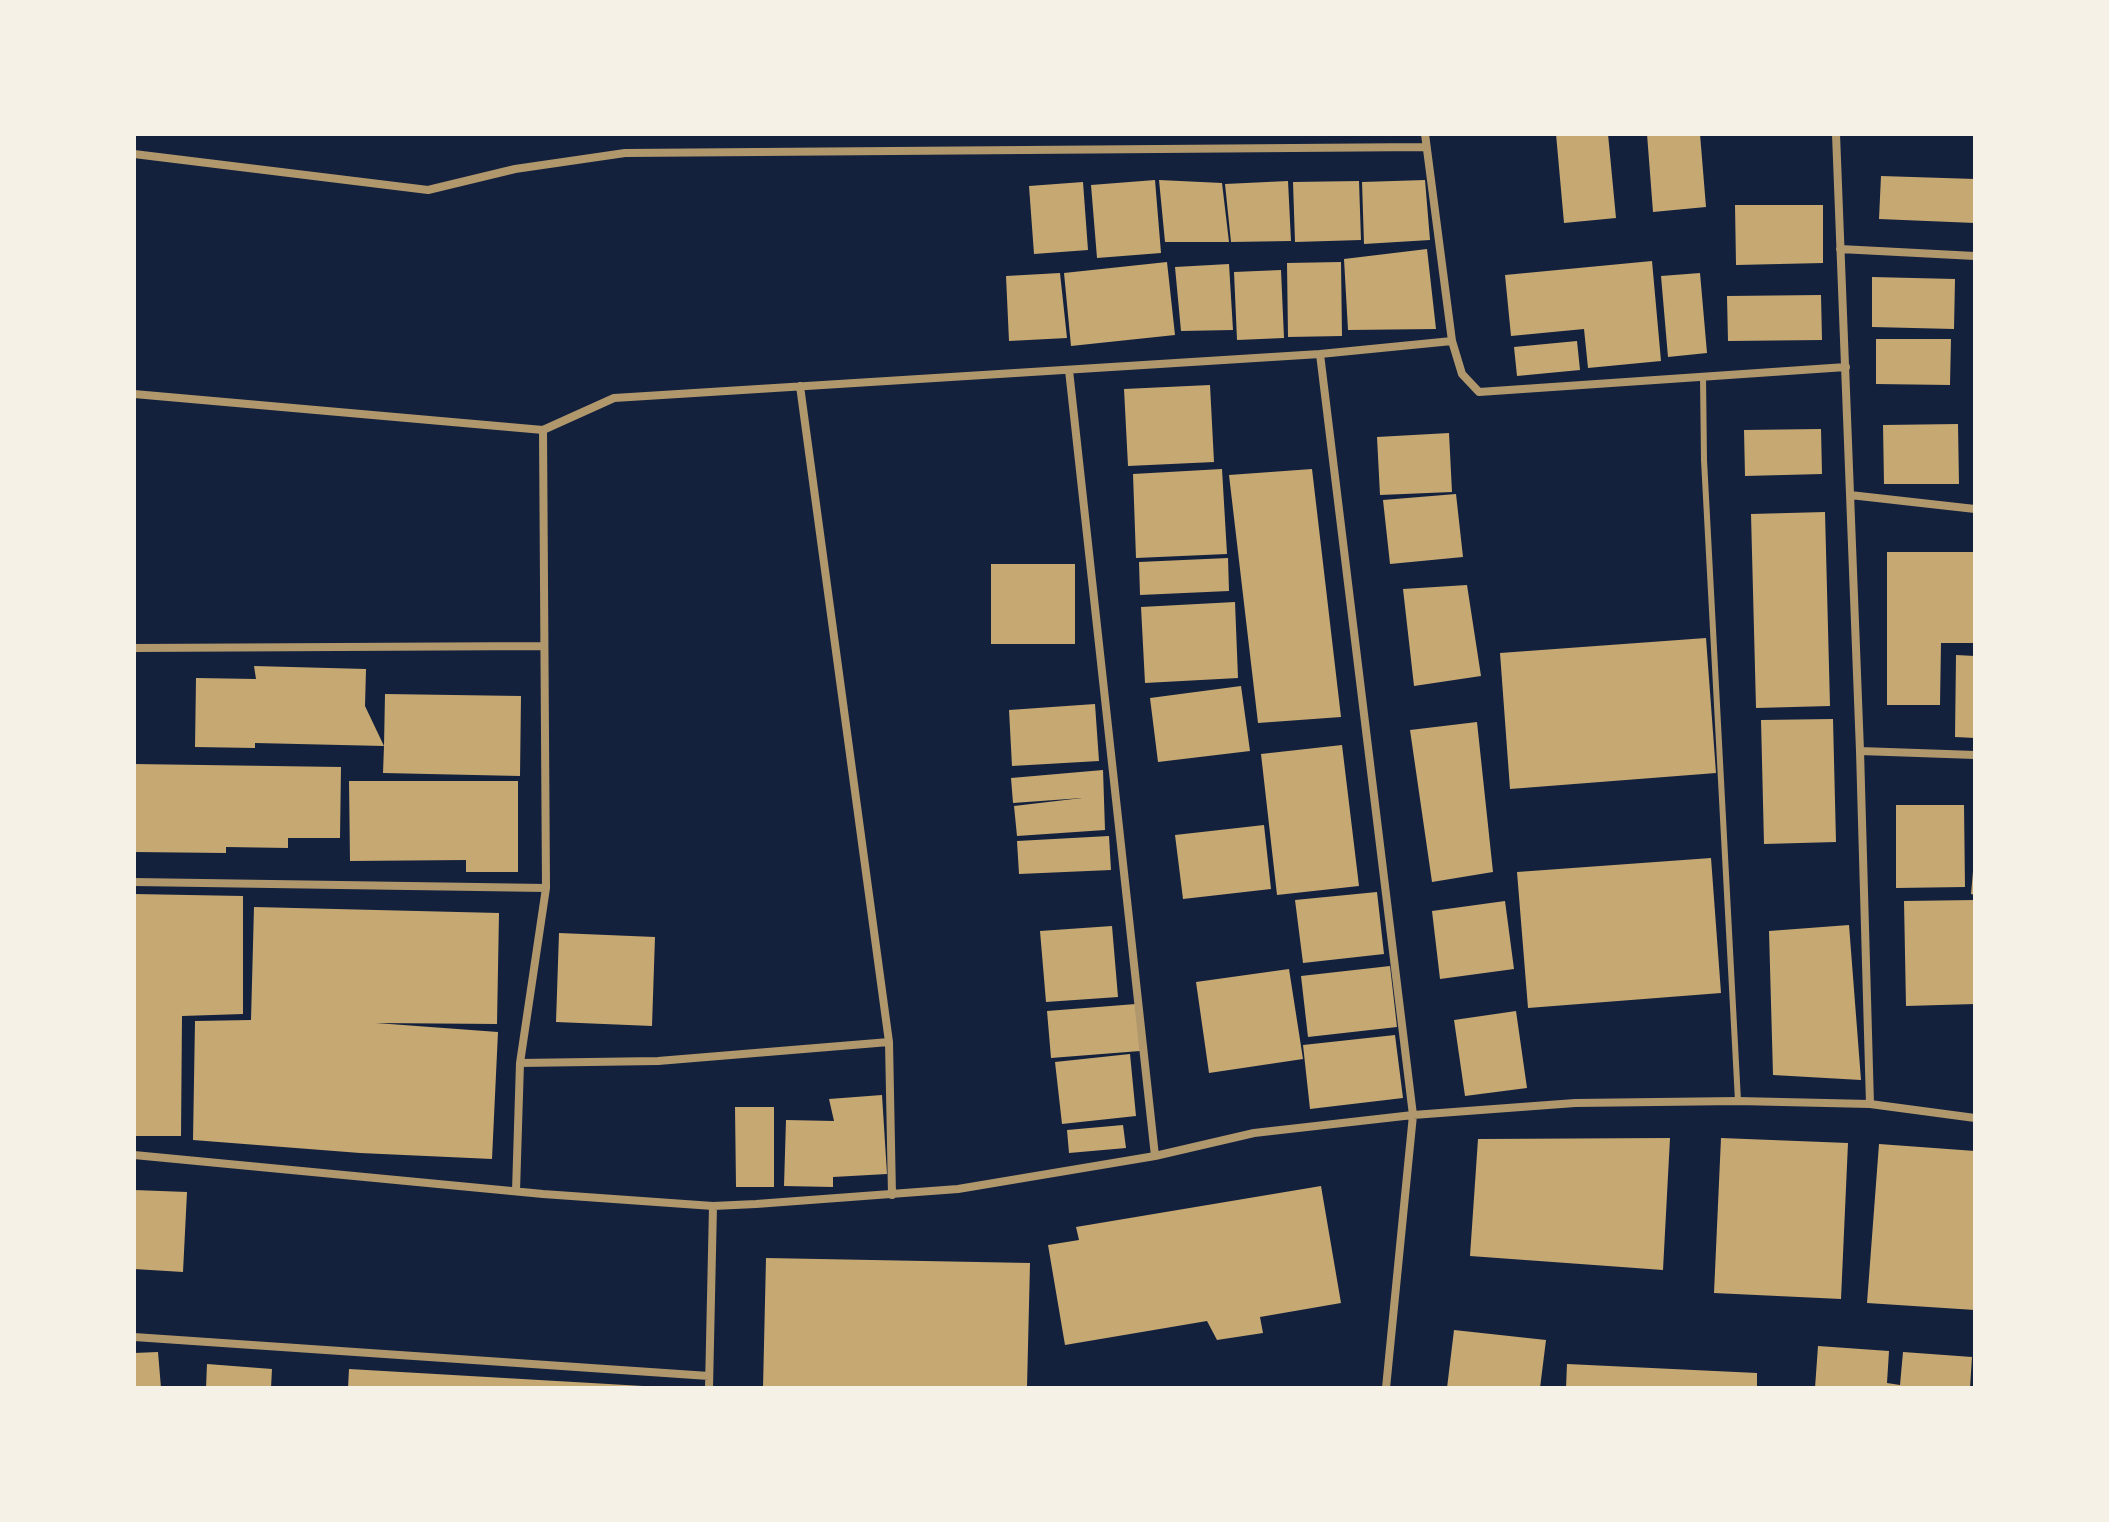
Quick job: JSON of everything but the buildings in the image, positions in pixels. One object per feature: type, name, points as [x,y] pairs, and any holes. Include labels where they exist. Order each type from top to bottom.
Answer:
[{"type":"street","points":[[1425,134],[1452,341],[1462,374],[1479,392],[1846,367]]},
{"type":"street","points":[[1836,134],[1870,1104]]},
{"type":"street","points":[[134,154],[428,190],[515,169],[625,153],[1426,147]]},
{"type":"street","points":[[1840,249],[1975,256]]},
{"type":"street","points":[[134,394],[543,430],[614,398],[1320,354],[1452,341]]},
{"type":"street","points":[[1320,354],[1413,1115],[1386,1388]]},
{"type":"street","points":[[1069,370],[1155,1156]]},
{"type":"street","points":[[800,386],[889,1042],[892,1195]]},
{"type":"street","points":[[516,1191],[520,1063],[546,888],[543,430]]},
{"type":"street","points":[[1850,495],[1975,509]]},
{"type":"street","points":[[134,648],[544,646]]},
{"type":"street","points":[[1860,751],[1975,755]]},
{"type":"street","points":[[134,882],[546,888]]},
{"type":"street","points":[[520,1063],[658,1061],[889,1042]]},
{"type":"street","points":[[134,1155],[713,1206],[958,1189],[1155,1156],[1254,1133],[1413,1115],[1575,1103],[1738,1101],[1870,1104],[1975,1118]]},
{"type":"street","points":[[709,1388],[713,1206]]},
{"type":"street","points":[[134,1337],[709,1376]]},
{"type":"lane","points":[[1703,377],[1704,460],[1738,1101]]}]
